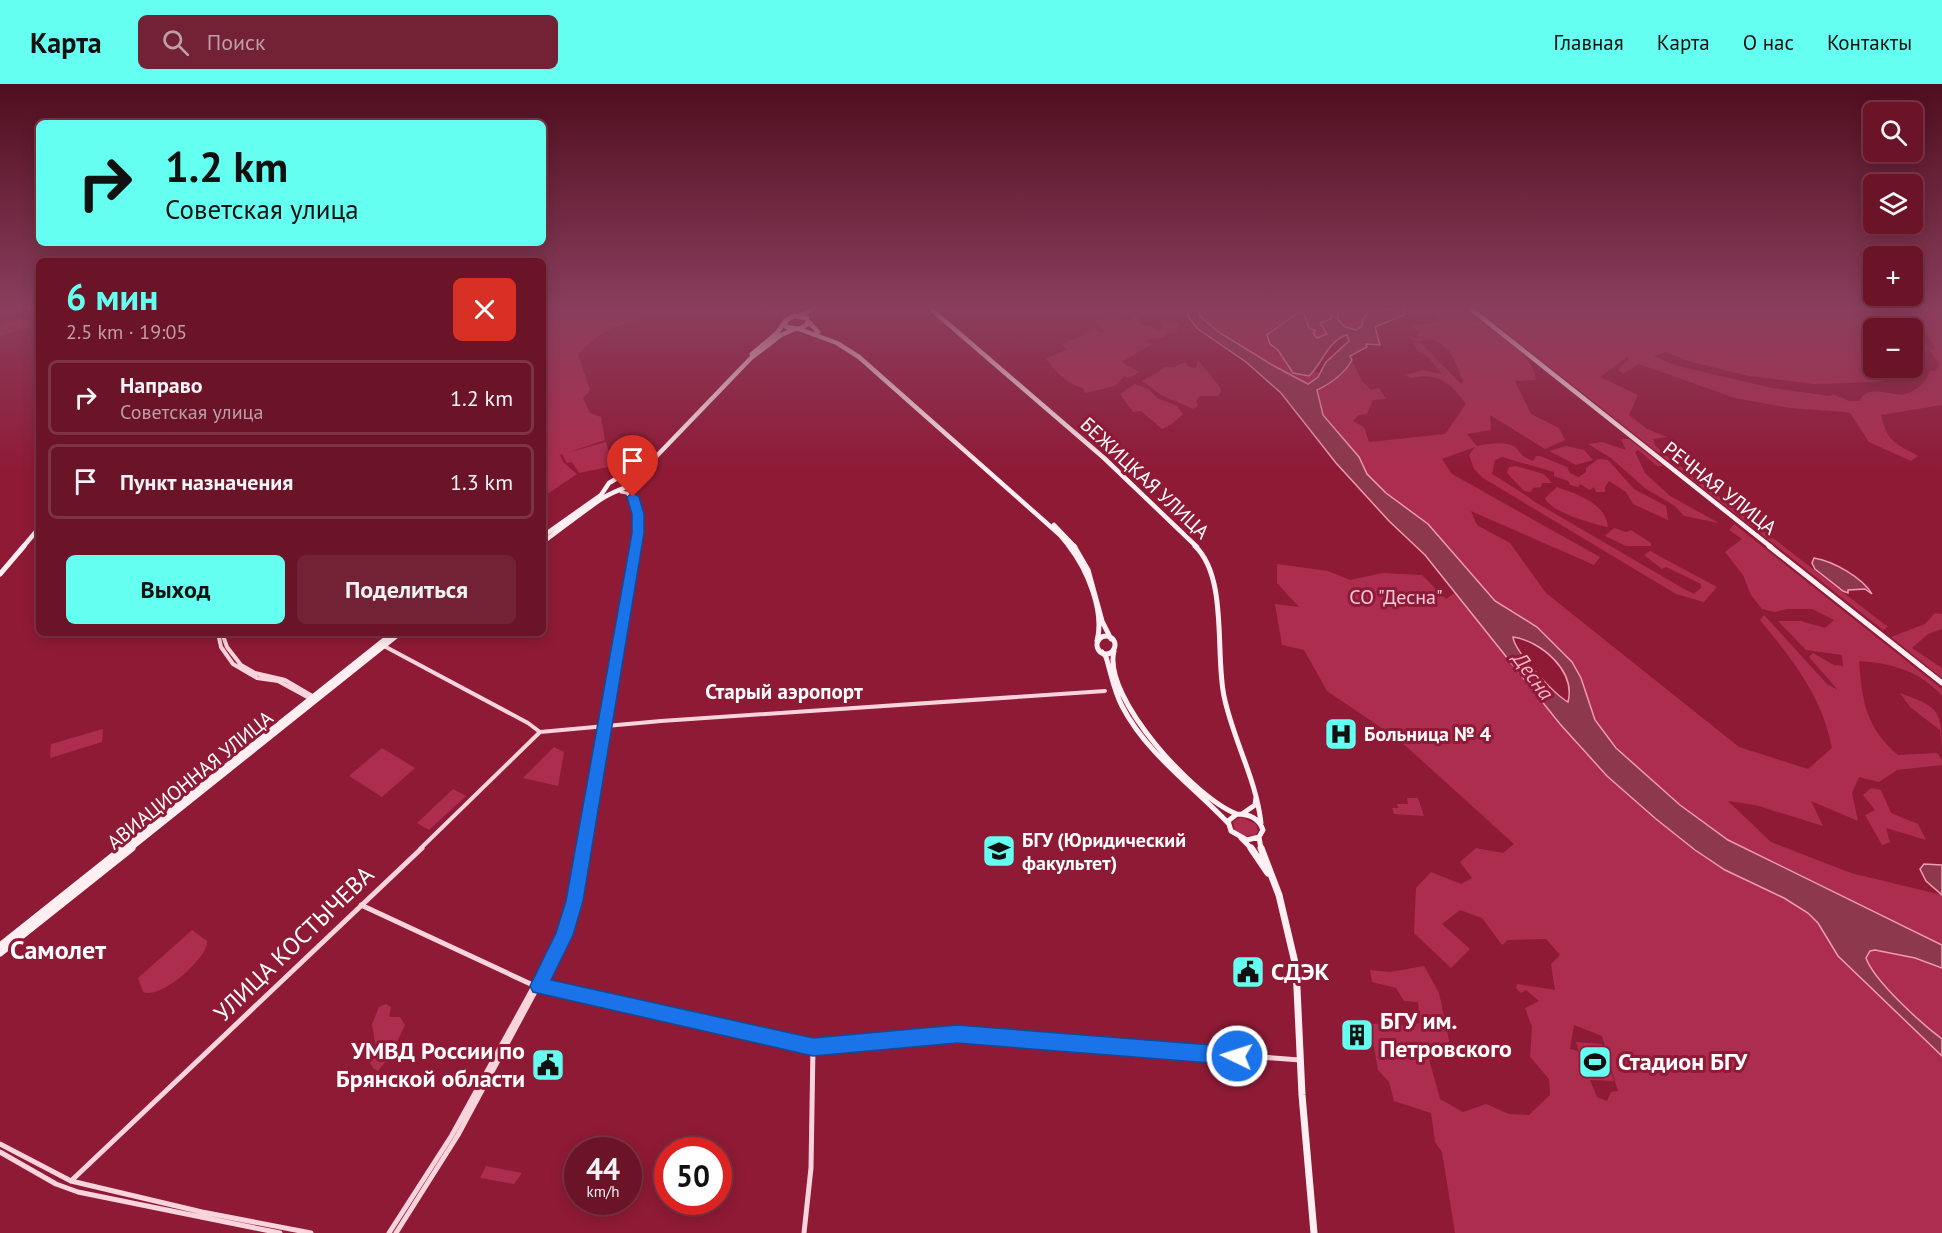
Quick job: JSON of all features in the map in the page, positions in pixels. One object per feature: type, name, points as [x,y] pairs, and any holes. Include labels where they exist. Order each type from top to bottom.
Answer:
[{"type":"main road","points":[[546,534],[601,495],[606,487],[629,469],[649,459],[743,363]]},
{"type":"main road","points":[[621,492],[642,477],[644,470],[747,363]]},
{"type":"main road","points":[[865,363],[1072,542],[1088,567],[1104,627],[1116,645],[1112,658],[1119,686],[1126,705],[1141,729],[1219,806],[1250,816],[1261,823],[1263,830],[1259,837],[1261,849],[1279,895],[1296,968],[1300,1060],[1314,1233]]},
{"type":"main road","points":[[869,363],[1047,521],[1068,544],[1083,568],[1100,630],[1096,646],[1107,661],[1118,697],[1134,727],[1151,748],[1228,823],[1231,831],[1255,852],[1268,874],[1286,928]]},
{"type":"main road","name":"БЕЖИЦКАЯ УЛИЦА","points":[[993,363],[1104,458],[1202,552],[1208,562],[1216,605],[1224,695],[1256,795],[1261,823]]},
{"type":"main road","name":"РЕЧНАЯ УЛИЦА","points":[[1539,363],[1942,684]]},
{"type":"main road","points":[[636,467],[644,470]]},
{"type":"main road","points":[[396,1233],[440,1168],[537,986],[567,913],[638,533],[638,514],[631,486]]},
{"type":"main road","points":[[606,487],[608,491],[614,493]]},
{"type":"main road","points":[[546,540],[614,493],[627,493],[631,498],[635,514],[635,534],[603,726]]},
{"type":"main road","points":[[0,574],[36,532]]},
{"type":"main road","points":[[221,636],[226,648],[236,661],[261,675],[282,678],[314,699]]},
{"type":"main road","name":"АВИАЦИОННАЯ УЛИЦА","points":[[0,953],[389,636]]},
{"type":"main road","name":"АВИАЦИОННАЯ УЛИЦА","points":[[0,946],[396,636]]},
{"type":"main road","points":[[1097,641],[1105,637],[1111,639]]},
{"type":"main road","points":[[384,646],[528,723],[540,732],[1105,691]]},
{"type":"main road","points":[[1102,652],[1114,651]]},
{"type":"main road","name":"УЛИЦА КОСТЫЧЕВА","points":[[71,1181],[540,732]]},
{"type":"main road","points":[[1228,823],[1255,805],[1256,795]]},
{"type":"main road","points":[[1241,838],[1251,840],[1259,837]]},
{"type":"main road","points":[[361,905],[537,986],[813,1047],[957,1034],[1300,1060]]},
{"type":"main road","points":[[389,1233],[436,1166],[537,986]]},
{"type":"main road","points":[[804,1233],[811,1168],[813,1047]]},
{"type":"main road","points":[[0,1144],[71,1181],[202,1212],[311,1233]]},
{"type":"main road","points":[[0,1152],[56,1184],[78,1192],[280,1233]]},
{"type":"green space","points":[[546,363],[581,363],[590,390],[583,398],[590,413],[601,417],[605,440],[566,453],[606,442],[613,466],[579,473],[572,462],[567,463],[562,454],[560,455],[563,462],[577,474],[546,495]]},
{"type":"green space","points":[[1049,363],[1123,363],[1139,372],[1130,378],[1124,376],[1115,386],[1085,393],[1083,388],[1071,383]]},
{"type":"green space","points":[[1184,363],[1189,367],[1196,368],[1197,363],[1200,363],[1221,391],[1218,396],[1200,396],[1196,401],[1198,406],[1193,409],[1161,395],[1142,381],[1166,367],[1174,367]]},
{"type":"green space","points":[[1269,363],[1285,363],[1287,366],[1309,376],[1314,371],[1319,373],[1318,377],[1308,384]]},
{"type":"green space","points":[[1350,363],[1353,363],[1362,381],[1371,390],[1379,388],[1386,399],[1373,400],[1367,414],[1359,415],[1353,421],[1364,427],[1369,442],[1445,434],[1466,404],[1455,390],[1443,381],[1429,377],[1411,378],[1406,375],[1422,370],[1442,374],[1433,363],[1440,363],[1461,384],[1463,381],[1455,363],[1528,363],[1536,380],[1515,381],[1531,414],[1559,428],[1565,440],[1545,449],[1490,415],[1491,430],[1467,434],[1477,446],[1509,444],[1530,460],[1533,461],[1536,456],[1540,456],[1567,467],[1570,473],[1579,477],[1598,459],[1608,460],[1634,489],[1666,506],[1668,520],[1633,504],[1626,492],[1609,481],[1605,492],[1596,492],[1594,487],[1590,490],[1580,484],[1578,487],[1570,485],[1568,481],[1554,476],[1554,472],[1502,457],[1495,460],[1492,474],[1535,502],[1684,589],[1694,594],[1701,588],[1701,584],[1666,567],[1662,569],[1644,555],[1650,551],[1717,587],[1704,602],[1676,594],[1483,478],[1474,469],[1469,455],[1475,447],[1442,459],[1452,474],[1600,557],[1594,565],[1471,511],[1477,525],[1510,543],[1546,593],[1739,747],[1808,769],[1832,748],[1814,695],[1795,664],[1760,620],[1764,615],[1827,684],[1838,690],[1809,657],[1813,653],[1834,665],[1843,666],[1842,655],[1806,650],[1778,621],[1801,621],[1825,628],[1834,620],[1812,609],[1787,609],[1775,612],[1762,609],[1751,595],[1743,575],[1725,552],[1742,539],[1729,530],[1734,524],[1942,689],[1942,696],[1934,687],[1915,674],[1893,666],[1859,661],[1864,701],[1872,724],[1879,735],[1898,755],[1937,753],[1942,760],[1942,765],[1897,770],[1879,782],[1859,777],[1852,793],[1858,821],[1811,801],[1823,826],[1755,805],[1728,801],[1771,842],[1851,873],[1942,895],[1942,945],[1728,840],[1705,825],[1644,775],[1603,733],[1595,720],[1581,678],[1566,655],[1537,627],[1495,601],[1428,524],[1386,493],[1367,474],[1359,457],[1323,415],[1317,390],[1337,378]]},
{"type":"green space","points":[[1544,363],[1619,363],[1600,377],[1638,395],[1629,415],[1647,429],[1667,437],[1653,439],[1655,445],[1888,627],[1883,630]]},
{"type":"green space","points":[[1625,363],[1669,363],[1772,388],[1830,396],[1833,394],[1849,401],[1860,401],[1867,393],[1872,392],[1907,394],[1923,383],[1929,371],[1938,370],[1940,365],[1938,363],[1942,363],[1942,405],[1881,415],[1889,437],[1918,456],[1911,461],[1869,442],[1850,413],[1790,408],[1735,398],[1639,364],[1623,374],[1618,370]]},
{"type":"green space","points":[[1695,363],[1863,363],[1863,378],[1895,378],[1877,382],[1815,384],[1749,376]]},
{"type":"green space","points":[[1135,384],[1149,389],[1157,398],[1177,406],[1183,414],[1162,429],[1141,411],[1133,412],[1120,394]]},
{"type":"green space","points":[[1621,439],[1629,439],[1663,466],[1657,466],[1638,450],[1635,452],[1645,473],[1670,496],[1719,523],[1684,516],[1675,506],[1646,489],[1611,458],[1588,444],[1602,442],[1626,450]]},
{"type":"green space","points":[[1566,446],[1584,450],[1593,460],[1576,465],[1549,451]]},
{"type":"green space","points":[[1516,466],[1544,474],[1552,483],[1542,483],[1541,487],[1533,488],[1531,492],[1524,491],[1507,473],[1509,467]]},
{"type":"green space","points":[[1557,487],[1581,496],[1596,506],[1606,519],[1608,527],[1573,517],[1555,508],[1545,498]]},
{"type":"green space","points":[[1614,528],[1626,532],[1631,530],[1651,543],[1651,546],[1626,546],[1605,536]]},
{"type":"green space","name":"СО \"Десна\"","points":[[1277,564],[1328,571],[1350,580],[1383,573],[1422,575],[1446,599],[1456,592],[1531,688],[1583,751],[1607,776],[1695,850],[1725,870],[1784,898],[1808,913],[1818,923],[1838,956],[1942,1056],[1942,1233],[1455,1233],[1442,1152],[1435,1142],[1431,1113],[1394,1101],[1389,1082],[1378,1070],[1370,1024],[1400,1023],[1406,1028],[1410,1024],[1420,1023],[1418,1002],[1404,1001],[1396,988],[1372,982],[1370,970],[1390,972],[1424,966],[1439,993],[1452,1054],[1429,1059],[1440,1099],[1463,1112],[1486,1104],[1509,1114],[1529,1115],[1550,1095],[1549,1079],[1530,1057],[1532,1027],[1525,1008],[1539,1001],[1526,990],[1521,993],[1516,988],[1517,984],[1555,990],[1551,964],[1560,955],[1546,939],[1508,940],[1502,945],[1482,918],[1460,910],[1442,924],[1470,949],[1451,968],[1414,933],[1416,888],[1431,872],[1461,884],[1472,878],[1460,862],[1476,848],[1503,853],[1514,844],[1398,739],[1327,691],[1304,650],[1282,645],[1275,604],[1299,607],[1277,583]],"holes":[[[1574,1025],[1602,1036],[1618,1091],[1611,1092],[1607,1101],[1597,1097],[1590,1080],[1614,1081],[1602,1044],[1576,1042],[1580,1055],[1578,1051],[1570,1049]]]},
{"type":"green space","points":[[1935,613],[1942,614],[1942,629],[1928,634],[1912,648],[1942,668],[1942,678],[1891,637],[1925,624]]},
{"type":"green space","points":[[1900,693],[1923,702],[1935,711],[1941,726],[1942,750],[1940,730],[1910,707]]},
{"type":"green space","points":[[103,729],[102,742],[50,758],[51,744]]},
{"type":"green space","points":[[554,747],[564,752],[558,786],[523,778]]},
{"type":"green space","points":[[382,748],[415,768],[382,797],[349,776]]},
{"type":"green space","points":[[1871,788],[1881,790],[1891,813],[1918,824],[1926,840],[1886,828],[1890,842],[1882,845],[1865,815],[1875,810],[1863,795]]},
{"type":"green space","points":[[453,789],[466,796],[429,830],[417,823]]},
{"type":"green space","points":[[1407,798],[1418,798],[1424,816],[1394,814],[1392,808],[1398,808],[1397,804],[1408,804]]},
{"type":"green space","points":[[1241,817],[1256,824],[1258,831],[1255,835],[1245,836],[1235,831],[1233,822]]},
{"type":"green space","points":[[192,930],[207,941],[206,948],[200,957],[172,984],[151,993],[143,992],[138,978]]},
{"type":"green space","points":[[1870,950],[1894,952],[1942,968],[1942,1039],[1911,1013],[1878,978],[1866,958]]},
{"type":"green space","points":[[386,1004],[391,1007],[389,1017],[400,1017],[405,1025],[391,1055],[378,1071],[370,1063],[376,1049],[372,1024],[379,1007]]},
{"type":"green space","points":[[486,1166],[522,1173],[514,1184],[480,1178]]},
{"type":"water","name":"Десна","points":[[1247,363],[1268,363],[1308,384],[1318,377],[1326,363],[1350,363],[1333,381],[1317,390],[1323,415],[1359,457],[1367,474],[1386,493],[1428,524],[1495,601],[1537,627],[1572,662],[1581,678],[1595,720],[1616,748],[1680,805],[1728,840],[1942,945],[1942,968],[1915,958],[1875,950],[1870,951],[1866,958],[1888,990],[1942,1039],[1942,1056],[1838,956],[1818,923],[1808,913],[1784,898],[1725,870],[1695,850],[1607,776],[1560,724],[1425,555],[1389,521],[1336,463],[1281,393]],"holes":[[[1513,637],[1535,644],[1554,659],[1567,679],[1568,702],[1536,672],[1520,652]]]},
{"type":"water","points":[[1286,363],[1320,363],[1309,376],[1293,373]]},
{"type":"water","points":[[1814,558],[1847,571],[1862,582],[1872,594],[1865,589],[1848,590],[1848,593],[1843,591],[1815,569],[1812,563]]},
{"type":"water","points":[[1924,864],[1942,865],[1942,895],[1926,881],[1920,869]]},
{"type":"place","name":"Больница № 4","points":[[1341,734]]},
{"type":"place","name":"БГУ (Юридический факультет)","points":[[999,851]]},
{"type":"place","name":"СДЭК","points":[[1248,972]]},
{"type":"place","name":"БГУ им. Петровского","points":[[1357,1035]]},
{"type":"place","name":"Стадион БГУ","points":[[1595,1062]]},
{"type":"place","name":"УМВД России по Брянской области","points":[[548,1065]]},
{"type":"district","name":"Старый аэропорт","points":[[784,692]]},
{"type":"district","name":"Самолет","points":[[58,950]]},
{"type":"route","points":[[633,497],[639,527],[572,914],[553,960],[539,986],[813,1047],[957,1034],[1237,1056]]}]
